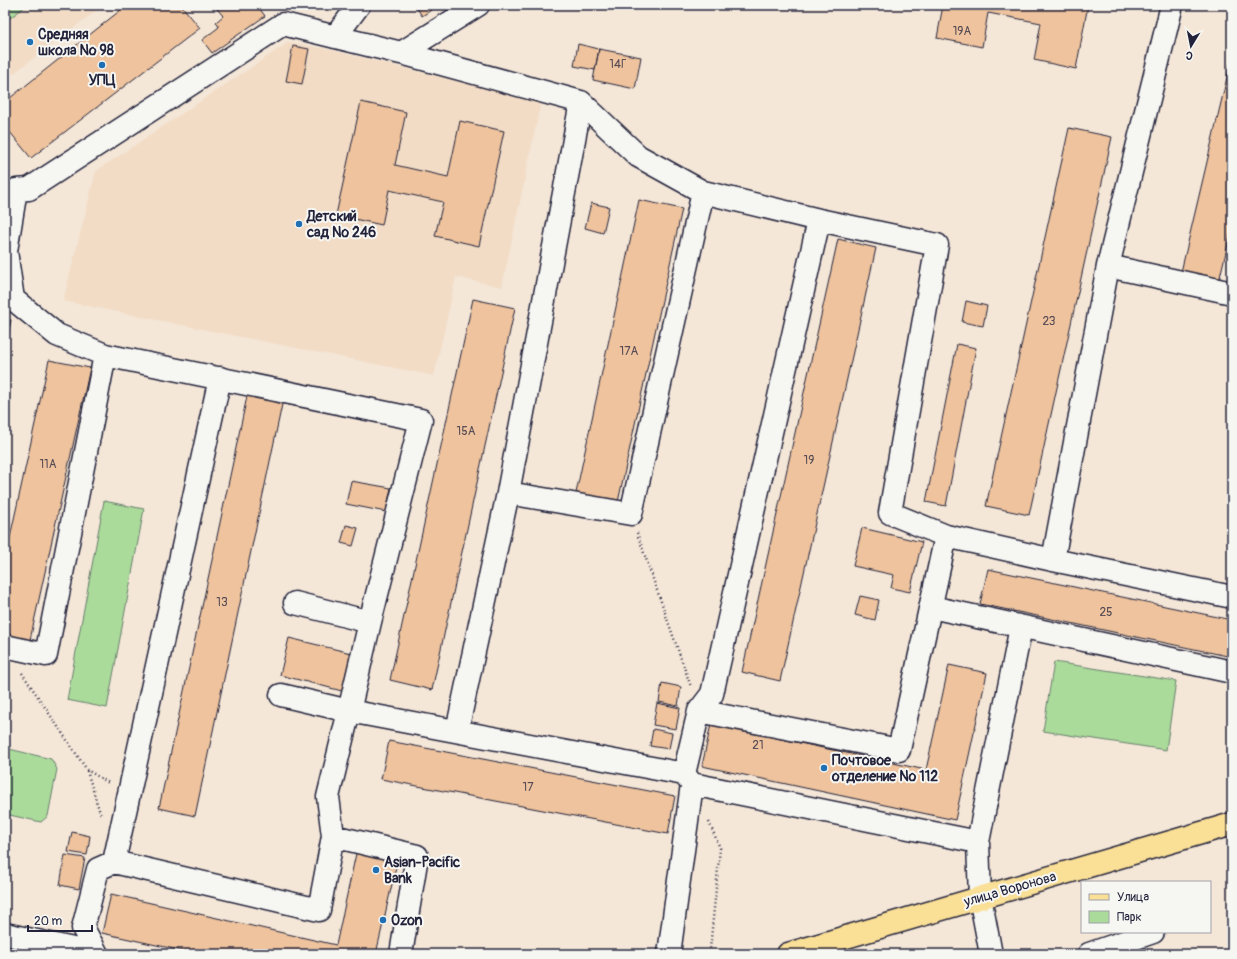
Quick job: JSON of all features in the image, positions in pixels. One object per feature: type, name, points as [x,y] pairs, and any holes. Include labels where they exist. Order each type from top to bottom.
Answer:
[{"type":"main road","name":"улица Воронова","points":[[788,954],[827,944],[980,897],[1232,824]]},
{"type":"lane","points":[[336,37],[360,5]]},
{"type":"lane","points":[[401,53],[478,5]]},
{"type":"lane","points":[[1053,560],[1108,266],[1172,5]]},
{"type":"lane","points":[[97,954],[83,928],[98,869],[114,862],[319,910],[333,836],[328,797],[421,420],[105,355],[57,335],[13,300],[6,250],[9,188],[29,189],[283,24],[401,53],[581,102],[638,156],[702,192],[819,220],[937,245],[890,513],[946,536],[1232,597]]},
{"type":"lane","points":[[457,731],[508,493],[581,102]]},
{"type":"lane","points":[[508,493],[630,514],[702,192]]},
{"type":"lane","points":[[669,954],[688,779],[699,712],[712,694],[819,220]]},
{"type":"lane","points":[[1108,266],[1232,293]]},
{"type":"lane","points":[[5,646],[46,655],[105,355]]},
{"type":"lane","points":[[114,862],[220,378]]},
{"type":"lane","points":[[699,712],[899,750],[946,536]]},
{"type":"lane","points":[[295,603],[370,622]]},
{"type":"lane","points":[[931,607],[1232,672]]},
{"type":"lane","points":[[991,954],[980,897],[978,842],[1021,627]]},
{"type":"lane","points":[[281,695],[349,711],[457,731],[688,779],[978,842]]},
{"type":"lane","points":[[333,836],[418,856],[401,954]]},
{"type":"lane","points":[[1089,954],[1150,933]]},
{"type":"lane","points":[[5,934],[97,954]]},
{"type":"path","points":[[630,514],[699,712]]},
{"type":"path","points":[[18,667],[87,770],[129,796]]},
{"type":"path","points":[[708,819],[720,848],[710,949]]},
{"type":"shaded area","name":"Средняя школа № 98","points":[[5,5],[104,5],[5,80]]},
{"type":"shaded area","name":"Детский сад № 246","points":[[289,42],[327,49],[541,102],[502,287],[456,277],[434,376],[63,301],[96,171]]},
{"type":"green space","points":[[5,5],[27,5],[5,22]]},
{"type":"green space","points":[[104,501],[144,509],[107,708],[67,700]]},
{"type":"green space","points":[[1054,662],[1176,681],[1166,750],[1043,731]]},
{"type":"green space","points":[[5,748],[51,759],[57,769],[48,816],[41,822],[5,814]]},
{"type":"building","name":"УПЦ","points":[[127,5],[181,5],[200,28],[31,158],[5,126],[5,102]]},
{"type":"building","points":[[214,5],[257,5],[265,16],[212,53],[202,40],[219,27],[216,22],[223,16]]},
{"type":"building","points":[[415,5],[439,5],[422,16]]},
{"type":"building","points":[[943,5],[1088,5],[1076,69],[1034,60],[1041,23],[988,13],[982,47],[937,38]]},
{"type":"building","points":[[578,44],[599,49],[595,70],[574,66]]},
{"type":"building","points":[[293,46],[309,49],[302,84],[286,81]]},
{"type":"building","points":[[599,49],[641,57],[635,89],[593,80]]},
{"type":"building","points":[[1232,56],[1232,227],[1219,281],[1181,272]]},
{"type":"building","points":[[361,102],[406,112],[395,165],[448,177],[460,121],[504,131],[479,246],[435,236],[443,202],[389,190],[382,225],[336,215]]},
{"type":"building","points":[[1069,128],[1112,137],[1029,515],[986,506]]},
{"type":"building","points":[[639,200],[682,209],[618,502],[576,493]]},
{"type":"building","points":[[591,203],[609,207],[603,233],[585,228]]},
{"type":"building","points":[[838,239],[876,248],[780,681],[742,672]]},
{"type":"building","points":[[473,299],[515,308],[432,690],[390,680]]},
{"type":"building","points":[[966,301],[987,306],[983,326],[962,322]]},
{"type":"building","points":[[5,319],[11,320],[5,350]]},
{"type":"building","points":[[957,344],[976,348],[946,506],[926,502]]},
{"type":"building","points":[[49,360],[90,368],[30,640],[5,635],[5,560]]},
{"type":"building","points":[[249,387],[284,395],[195,816],[159,808]]},
{"type":"building","points":[[351,481],[391,488],[386,512],[346,504]]},
{"type":"building","points":[[346,525],[358,528],[353,546],[341,543]]},
{"type":"building","points":[[862,528],[922,542],[910,592],[891,588],[894,575],[853,566]]},
{"type":"building","points":[[988,569],[1232,620],[1232,657],[980,604]]},
{"type":"building","points":[[860,596],[879,600],[875,620],[855,615]]},
{"type":"building","points":[[289,638],[351,653],[342,691],[280,675]]},
{"type":"building","points":[[949,665],[987,673],[955,820],[702,766],[711,724],[926,770]]},
{"type":"building","points":[[662,683],[681,687],[678,706],[659,702]]},
{"type":"building","points":[[657,703],[680,708],[676,729],[653,725]]},
{"type":"building","points":[[653,729],[672,733],[669,749],[650,746]]},
{"type":"building","points":[[389,741],[675,796],[668,834],[381,779]]},
{"type":"building","points":[[72,832],[90,836],[87,855],[68,852]]},
{"type":"building","points":[[357,849],[398,858],[376,954],[197,954],[102,933],[111,894],[336,945]]},
{"type":"building","points":[[65,855],[85,858],[79,889],[60,885]]},
{"type":"building","points":[[5,942],[66,954],[5,954]]},
{"type":"place","name":"Средняя школа № 98","points":[[30,42]]},
{"type":"place","name":"УПЦ","points":[[102,65]]},
{"type":"place","name":"Детский сад № 246","points":[[299,224]]},
{"type":"place","name":"Почтовое отделение № 112","points":[[824,768]]},
{"type":"place","name":"Asian-Pacific Bank","points":[[376,870]]},
{"type":"place","name":"Ozon","points":[[383,920]]}]
